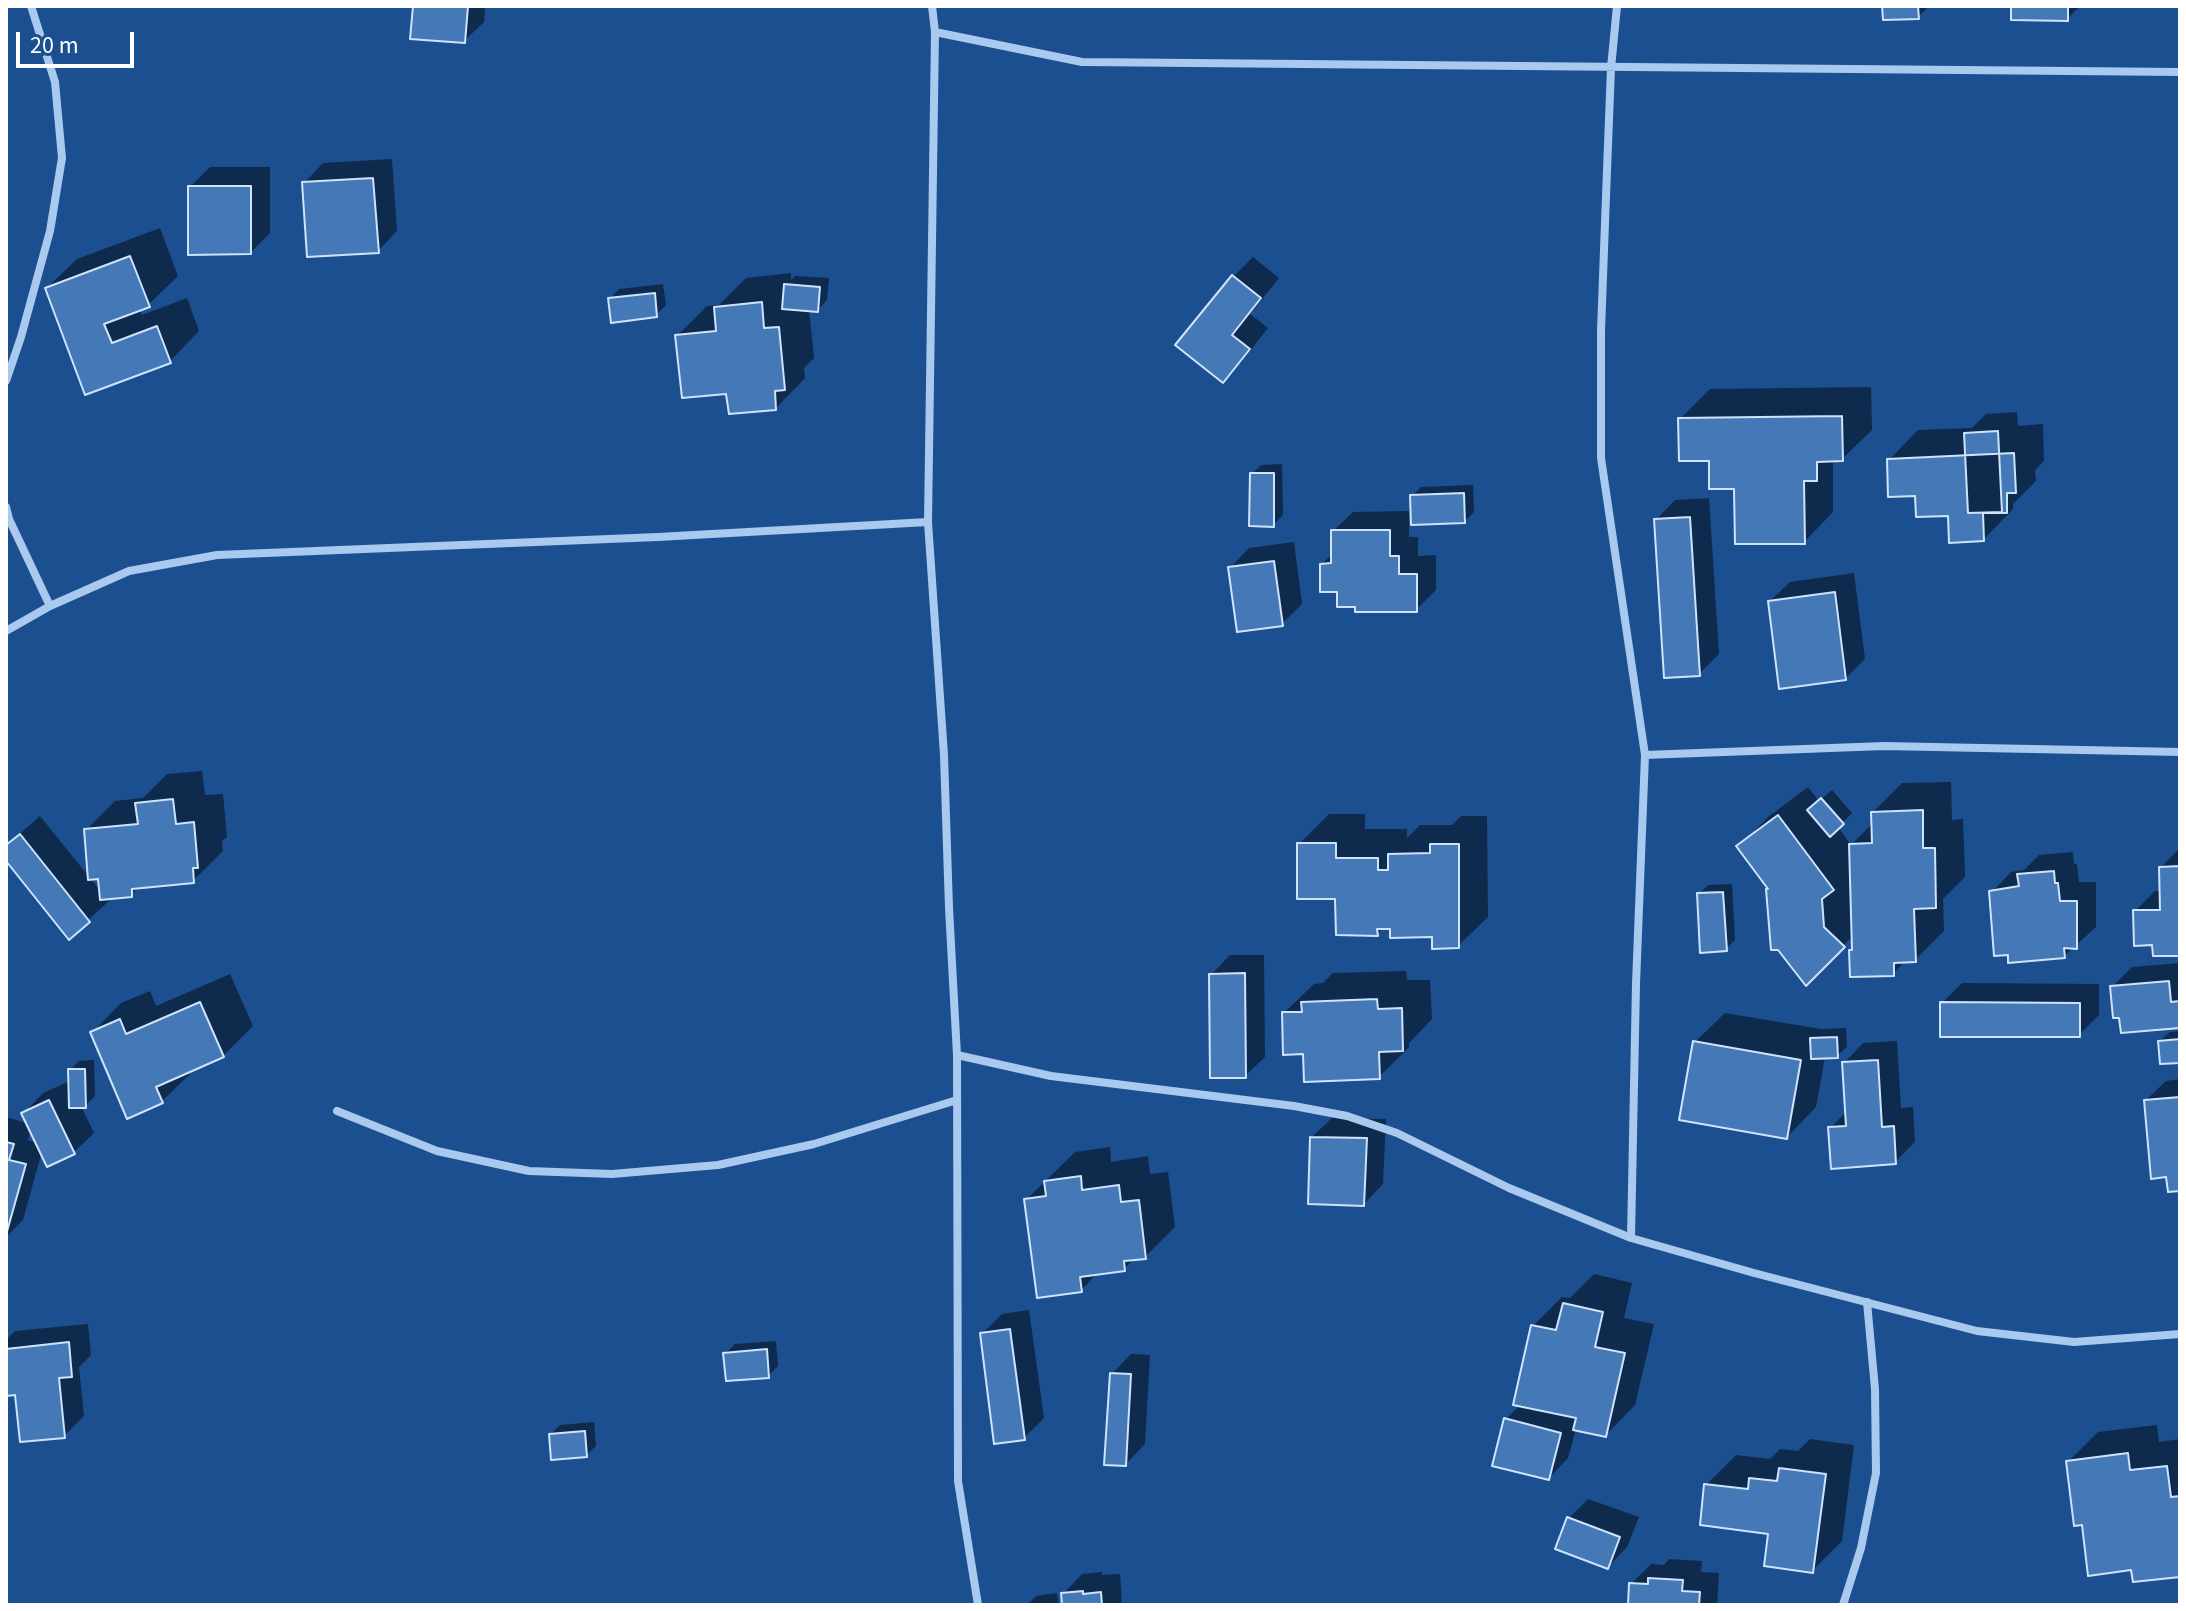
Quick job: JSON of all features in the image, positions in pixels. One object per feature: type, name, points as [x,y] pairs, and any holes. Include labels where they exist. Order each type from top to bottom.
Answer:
[{"type":"street","points":[[6,381],[50,231],[62,158],[55,82],[31,6]]},
{"type":"street","points":[[932,6],[935,32],[928,522],[944,755],[957,1055],[958,1481],[978,1605]]},
{"type":"street","points":[[1617,6],[1611,68],[1601,331],[1601,458],[1645,755],[1631,1238]]},
{"type":"street","points":[[935,32],[1082,62],[2180,72]]},
{"type":"street","points":[[6,507],[50,606]]},
{"type":"street","points":[[6,631],[50,606],[129,571],[217,555],[658,537],[928,522]]},
{"type":"street","points":[[1645,755],[1884,746],[2180,752]]},
{"type":"street","points":[[957,1055],[1051,1076],[1294,1106],[1347,1116],[1397,1133],[1509,1188],[1631,1238],[1977,1331],[2074,1342],[2180,1334]]},
{"type":"street","points":[[337,1111],[437,1151],[529,1171],[612,1174],[718,1165],[746,1159],[814,1144],[957,1100]]},
{"type":"street","points":[[1843,1605],[1861,1548],[1876,1473],[1875,1389],[1867,1302]]},
{"type":"building","points":[[413,6],[468,6],[465,43],[410,39]]},
{"type":"building","points":[[1882,6],[1918,6],[1919,19],[1883,20]]},
{"type":"building","points":[[2011,6],[2068,6],[2068,21],[2011,20]]},
{"type":"building","points":[[373,178],[379,253],[307,257],[302,182]]},
{"type":"building","points":[[188,186],[251,186],[251,254],[188,255]]},
{"type":"building","points":[[130,256],[150,307],[104,324],[112,343],[157,326],[171,363],[85,395],[45,288]]},
{"type":"building","points":[[1232,275],[1261,298],[1232,335],[1250,349],[1223,383],[1175,345]]},
{"type":"building","points":[[784,284],[820,287],[818,312],[782,309]]},
{"type":"building","points":[[655,293],[657,317],[611,323],[608,298]]},
{"type":"building","points":[[762,302],[764,328],[779,327],[785,390],[775,391],[776,410],[729,414],[726,394],[682,398],[675,335],[716,331],[714,307]]},
{"type":"building","points":[[1842,416],[1843,461],[1817,462],[1817,481],[1804,481],[1805,544],[1735,544],[1734,489],[1709,489],[1709,461],[1679,461],[1678,418]]},
{"type":"building","points":[[1998,431],[2002,512],[1968,513],[1964,433]]},
{"type":"building","points":[[2014,453],[2016,493],[2007,493],[2007,513],[1983,513],[1984,541],[1949,543],[1948,516],[1916,517],[1915,496],[1888,497],[1887,459]]},
{"type":"building","points":[[1250,473],[1274,473],[1274,527],[1249,526]]},
{"type":"building","points":[[1464,493],[1465,523],[1411,525],[1410,495]]},
{"type":"building","points":[[1690,517],[1700,676],[1664,678],[1654,519]]},
{"type":"building","points":[[1331,530],[1390,530],[1390,556],[1399,556],[1399,574],[1417,574],[1417,612],[1355,612],[1355,607],[1337,607],[1337,592],[1320,592],[1320,564],[1331,563]]},
{"type":"building","points":[[1274,561],[1283,626],[1237,632],[1228,567]]},
{"type":"building","points":[[1835,592],[1846,680],[1779,689],[1768,601]]},
{"type":"building","points":[[1821,798],[1844,824],[1830,837],[1807,810]]},
{"type":"building","points":[[173,799],[176,824],[194,822],[198,868],[193,868],[194,883],[132,889],[132,897],[100,900],[98,879],[88,880],[84,829],[138,824],[135,803]]},
{"type":"building","points":[[1923,810],[1923,848],[1935,848],[1936,908],[1914,909],[1916,962],[1894,963],[1894,976],[1850,977],[1849,844],[1872,843],[1871,812]]},
{"type":"building","points":[[1778,815],[1834,890],[1822,899],[1824,927],[1845,947],[1806,986],[1778,950],[1771,950],[1768,889],[1736,846]]},
{"type":"building","points":[[20,834],[90,922],[69,940],[6,861],[6,845]]},
{"type":"building","points":[[1297,843],[1336,843],[1336,858],[1378,858],[1378,870],[1388,870],[1388,854],[1430,853],[1430,844],[1459,844],[1459,948],[1432,949],[1432,937],[1390,938],[1390,929],[1377,929],[1378,936],[1336,935],[1335,899],[1297,899]]},
{"type":"building","points":[[2180,866],[2180,956],[2153,956],[2152,945],[2134,946],[2133,910],[2160,910],[2159,867]]},
{"type":"building","points":[[2054,871],[2060,901],[2077,901],[2077,949],[2064,948],[2065,958],[2008,963],[2008,955],[1994,956],[1989,891],[2019,886],[2017,874]]},
{"type":"building","points":[[1723,892],[1727,951],[1700,953],[1697,893]]},
{"type":"building","points":[[1245,973],[1246,1078],[1210,1078],[1209,974]]},
{"type":"building","points":[[2169,981],[2171,1002],[2180,1001],[2180,1028],[2121,1033],[2119,1018],[2113,1018],[2110,986]]},
{"type":"building","points":[[1377,999],[1378,1009],[1402,1008],[1403,1051],[1379,1052],[1380,1079],[1304,1082],[1303,1054],[1283,1055],[1282,1012],[1302,1012],[1301,1002]]},
{"type":"building","points":[[200,1002],[224,1057],[156,1087],[163,1103],[127,1119],[90,1032],[120,1019],[126,1034]]},
{"type":"building","points":[[1940,1002],[2080,1003],[2080,1037],[1940,1037]]},
{"type":"building","points":[[1837,1037],[1838,1058],[1811,1059],[1810,1038]]},
{"type":"building","points":[[2180,1039],[2180,1063],[2160,1064],[2158,1041]]},
{"type":"building","points":[[1693,1041],[1801,1060],[1787,1139],[1679,1120]]},
{"type":"building","points":[[1878,1060],[1882,1127],[1894,1126],[1896,1164],[1831,1169],[1828,1127],[1846,1126],[1842,1062]]},
{"type":"building","points":[[68,1069],[85,1069],[86,1108],[69,1108]]},
{"type":"building","points":[[2180,1097],[2180,1191],[2168,1192],[2166,1177],[2151,1179],[2144,1100]]},
{"type":"building","points":[[49,1100],[75,1154],[47,1167],[21,1113]]},
{"type":"building","points":[[1310,1137],[1367,1138],[1364,1206],[1308,1204]]},
{"type":"building","points":[[6,1142],[14,1144],[9,1160],[26,1164],[6,1235]]},
{"type":"building","points":[[1081,1176],[1082,1190],[1119,1185],[1121,1202],[1139,1200],[1146,1259],[1124,1261],[1125,1271],[1080,1277],[1082,1292],[1037,1298],[1024,1199],[1046,1196],[1044,1181]]},
{"type":"building","points":[[1563,1303],[1603,1312],[1595,1347],[1625,1353],[1606,1437],[1573,1430],[1576,1418],[1513,1405],[1531,1325],[1556,1330]]},
{"type":"building","points":[[1010,1329],[1025,1440],[994,1444],[980,1333]]},
{"type":"building","points":[[69,1342],[72,1377],[59,1378],[65,1438],[20,1442],[15,1395],[6,1396],[6,1349]]},
{"type":"building","points":[[767,1349],[769,1378],[726,1381],[723,1353]]},
{"type":"building","points":[[1110,1373],[1131,1374],[1126,1466],[1104,1465]]},
{"type":"building","points":[[1504,1418],[1561,1433],[1549,1480],[1492,1466]]},
{"type":"building","points":[[585,1431],[587,1457],[551,1460],[549,1434]]},
{"type":"building","points":[[2128,1453],[2130,1470],[2167,1466],[2171,1497],[2180,1496],[2180,1577],[2133,1582],[2131,1570],[2088,1576],[2082,1525],[2074,1526],[2066,1461]]},
{"type":"building","points":[[1779,1468],[1826,1474],[1813,1573],[1764,1566],[1768,1534],[1700,1525],[1704,1484],[1748,1489],[1749,1478],[1777,1481]]},
{"type":"building","points":[[1567,1517],[1620,1537],[1608,1569],[1555,1549]]},
{"type":"building","points":[[1648,1578],[1683,1580],[1682,1591],[1700,1592],[1699,1605],[1628,1605],[1629,1583],[1648,1584]]},
{"type":"building","points":[[1083,1591],[1083,1594],[1101,1592],[1102,1605],[1062,1605],[1061,1593]]}]
